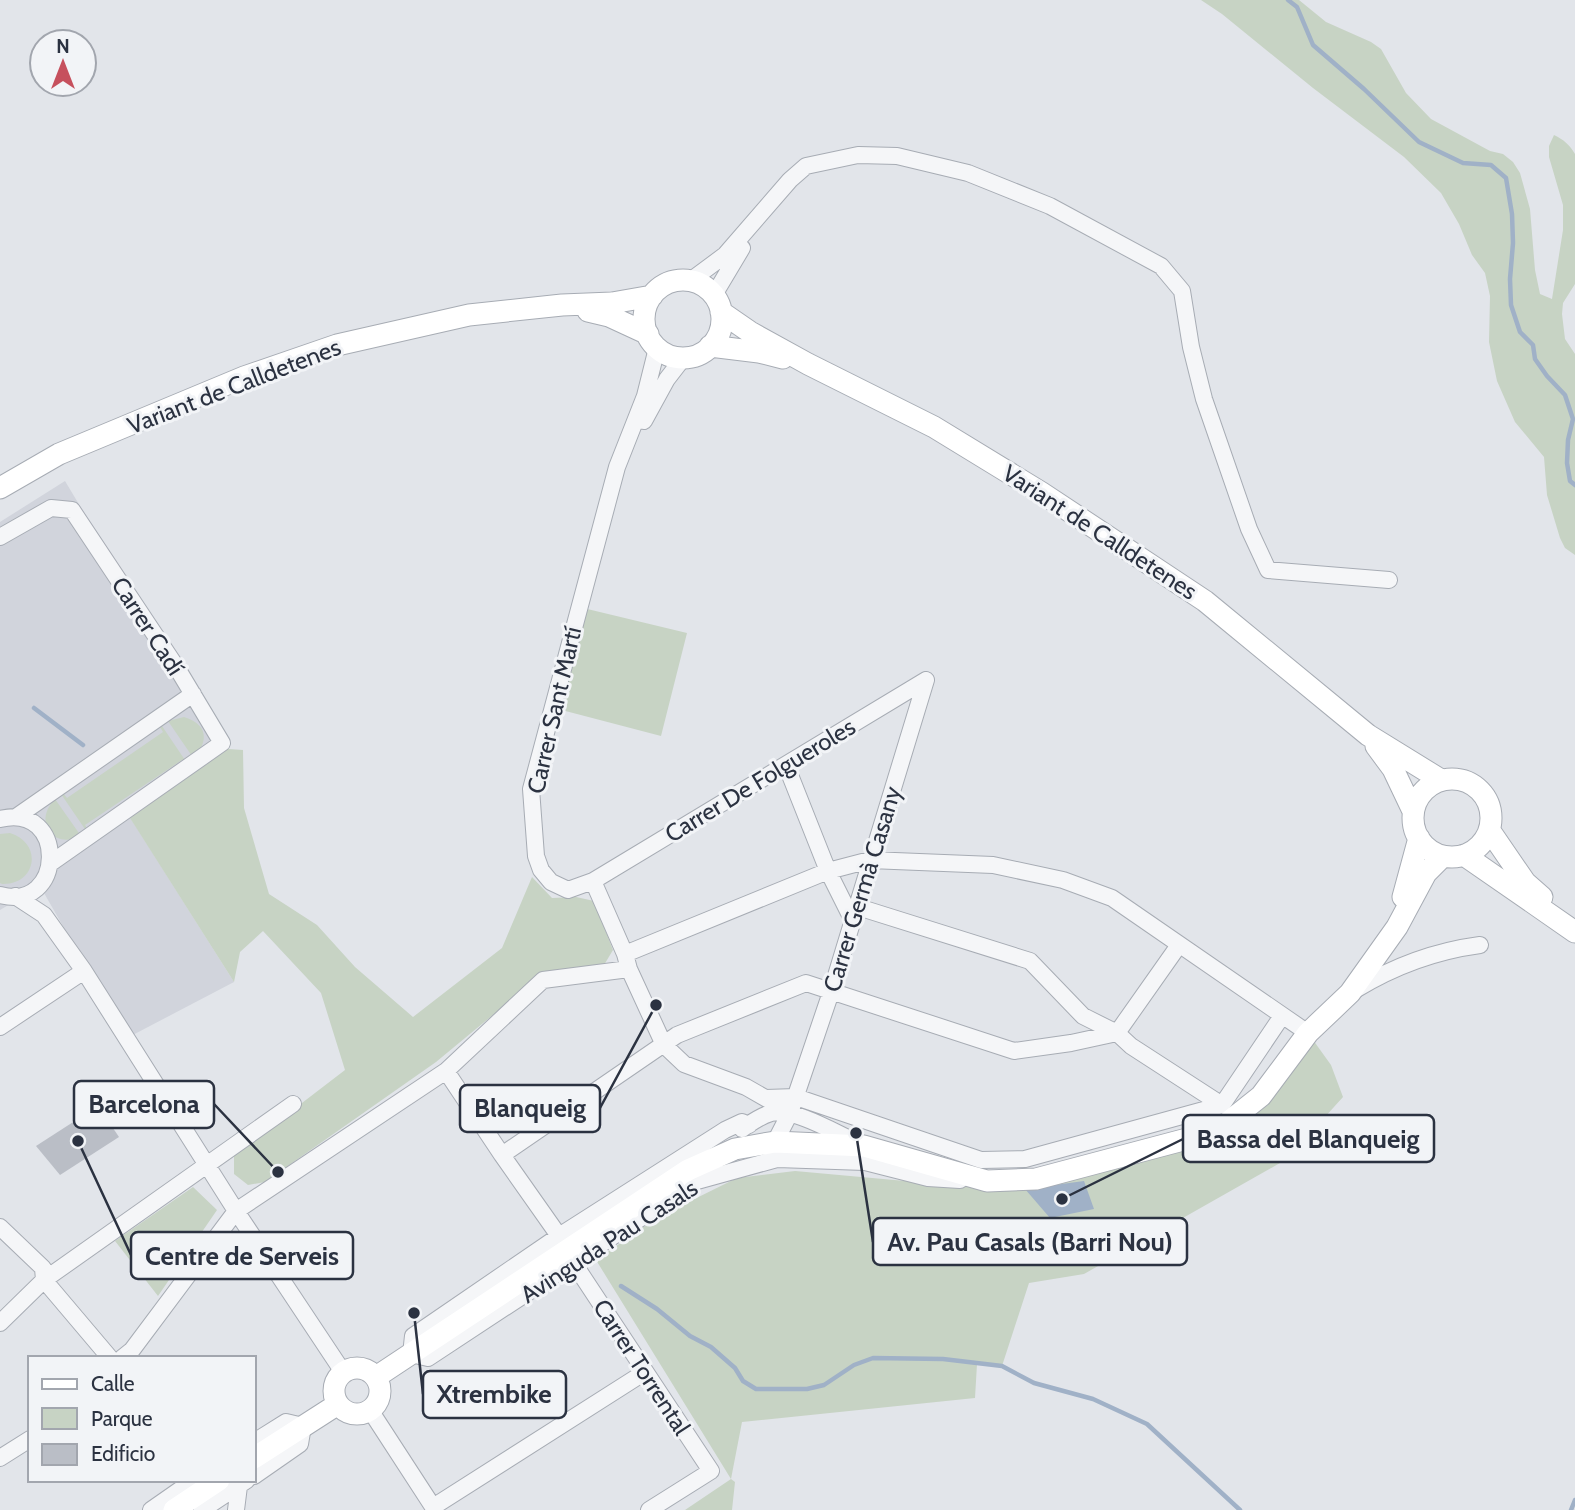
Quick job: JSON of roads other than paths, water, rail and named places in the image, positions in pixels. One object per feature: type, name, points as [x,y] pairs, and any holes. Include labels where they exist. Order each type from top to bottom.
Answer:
[{"type":"street","points":[[690,281],[725,256],[790,180],[806,166],[858,155],[897,156],[968,173],[1051,206],[1161,266],[1182,291],[1191,347],[1204,399],[1248,529],[1268,570],[1389,580]]},
{"type":"street","points":[[717,304],[704,286],[679,280],[667,283],[652,296],[644,314],[652,341],[668,354],[684,357],[692,356],[710,346],[720,332],[717,304],[737,256],[790,180]]},
{"type":"street","name":"Variant de Calldetenes","points":[[0,488],[60,454],[244,377],[337,345],[469,315],[562,305],[612,303],[652,296]]},
{"type":"street","name":"Variant de Calldetenes","points":[[717,304],[750,332],[808,364],[934,426],[1042,492],[1205,601],[1368,735],[1441,780],[1464,780],[1479,789],[1491,808],[1490,831],[1482,844],[1453,856],[1426,873],[1398,927],[1350,993],[1308,1033],[1261,1096],[1217,1131],[1036,1179],[987,1181]]},
{"type":"street","name":"Variant de Calldetenes","points":[[562,305],[608,316],[652,341]]},
{"type":"street","name":"Carrer Sant Martí","points":[[593,881],[568,890],[551,882],[541,870],[536,856],[531,789],[617,467],[645,396],[652,341]]},
{"type":"street","name":"Variant de Calldetenes","points":[[710,346],[759,352],[808,364]]},
{"type":"street","name":"Carrer Sant Martí","points":[[598,533],[632,444],[667,379],[684,357]]},
{"type":"street","name":"Carrer Cadí","points":[[0,537],[51,508],[72,510],[222,743],[51,863]]},
{"type":"street","name":"Carrer De Folgueroles","points":[[593,881],[926,680]]},
{"type":"street","name":"Carrer Germà Casany","points":[[796,1097],[831,992],[926,680]]},
{"type":"street","points":[[4,818],[192,694]]},
{"type":"street","name":"Variant de Calldetenes","points":[[1368,735],[1393,769],[1413,811],[1414,827],[1419,838],[1406,891],[1385,932],[1377,957]]},
{"type":"street","points":[[786,765],[828,871],[855,914],[1030,961],[1083,1016],[1117,1033],[1131,1046],[1222,1105]]},
{"type":"street","points":[[1413,811],[1423,792],[1441,780]]},
{"type":"street","points":[[4,818],[29,821],[46,837],[51,851],[47,876],[40,885],[23,895],[6,898]]},
{"type":"street","name":"Variant de Calldetenes","points":[[1490,831],[1525,882],[1575,926]]},
{"type":"street","points":[[1419,838],[1431,851],[1453,856],[1575,932]]},
{"type":"street","points":[[131,1355],[236,1211],[446,1071],[543,979],[627,961],[828,871],[870,860],[993,865],[1063,880],[1112,898],[1308,1033]]},
{"type":"street","points":[[593,881],[664,1045],[684,1063],[746,1087],[790,1113]]},
{"type":"street","points":[[40,885],[44,915],[84,971],[236,1211],[343,1372]]},
{"type":"street","points":[[6,898],[44,915]]},
{"type":"street","points":[[502,1155],[677,1035],[806,983],[1014,1051],[1071,1044],[1117,1033],[1179,945]]},
{"type":"street","points":[[1350,993],[1421,957],[1480,945]]},
{"type":"street","points":[[0,1027],[84,971]]},
{"type":"street","points":[[766,1098],[796,1097],[981,1160],[1025,1159],[1222,1105],[1282,1016]]},
{"type":"street","points":[[446,1071],[559,1236]]},
{"type":"street","points":[[766,1098],[755,1121],[775,1142],[796,1097]]},
{"type":"street","points":[[0,1322],[44,1280],[293,1104]]},
{"type":"street","name":"Avinguda Pau Casals","points":[[376,1377],[688,1170],[724,1141],[774,1112],[790,1113],[864,1146],[987,1181]]},
{"type":"street","name":"Avinguda Pau Casals","points":[[411,1354],[413,1336],[559,1236],[725,1130],[742,1122],[755,1121]]},
{"type":"street","name":"Avinguda Pau Casals","points":[[688,1170],[734,1149],[775,1142],[864,1146]]},
{"type":"street","name":"Avinguda Pau Casals","points":[[411,1354],[428,1358],[697,1181],[777,1159],[865,1162],[928,1178],[987,1181]]},
{"type":"street","points":[[0,1227],[43,1268],[44,1280],[108,1356]]},
{"type":"street","name":"Carrer Torrental","points":[[573,1262],[711,1471],[649,1510]]},
{"type":"street","points":[[355,1368],[367,1369],[376,1377],[380,1388],[378,1400],[370,1410],[359,1414],[347,1412],[338,1404],[334,1393],[336,1381],[343,1372],[355,1368]]},
{"type":"street","points":[[370,1410],[434,1509],[645,1372]]},
{"type":"street","points":[[256,1457],[338,1404]]},
{"type":"street","points":[[256,1441],[286,1422],[303,1426]]},
{"type":"street","points":[[256,1475],[300,1444],[303,1426]]},
{"type":"street","points":[[0,1458],[28,1440]]},
{"type":"street","points":[[151,1510],[191,1482]]},
{"type":"street","points":[[174,1510],[235,1482]]},
{"type":"street","points":[[202,1510],[235,1482]]},
{"type":"street","points":[[235,1482],[236,1510]]},
{"type":"water","points":[[1084,1181],[1094,1209],[1050,1218],[1025,1189]]},
{"type":"waterway","points":[[1288,0],[1297,7],[1313,45],[1419,142],[1463,163],[1491,165],[1506,178],[1512,214],[1511,305],[1520,332],[1533,345],[1535,359],[1565,395],[1573,419],[1568,440],[1567,463],[1570,481],[1575,485]]},
{"type":"waterway","points":[[34,708],[83,745]]},
{"type":"waterway","points":[[621,1286],[657,1309],[690,1336],[711,1347],[735,1368],[743,1381],[756,1389],[807,1389],[824,1385],[854,1365],[873,1358],[943,1359],[1002,1366],[1034,1383],[1093,1399],[1147,1424],[1240,1510]]},
{"type":"waterway","points":[[1571,1510],[1575,1500]]},
{"type":"place","name":"Blanqueig","points":[[656,1005]]},
{"type":"place","name":"Av. Pau Casals (Barri Nou)","points":[[856,1133]]},
{"type":"place","name":"Centre de Serveis","points":[[78,1141]]},
{"type":"place","name":"Barcelona","points":[[278,1172]]},
{"type":"place","name":"Bassa del Blanqueig","points":[[1062,1199]]},
{"type":"place","name":"Xtrembike","points":[[414,1313]]}]
